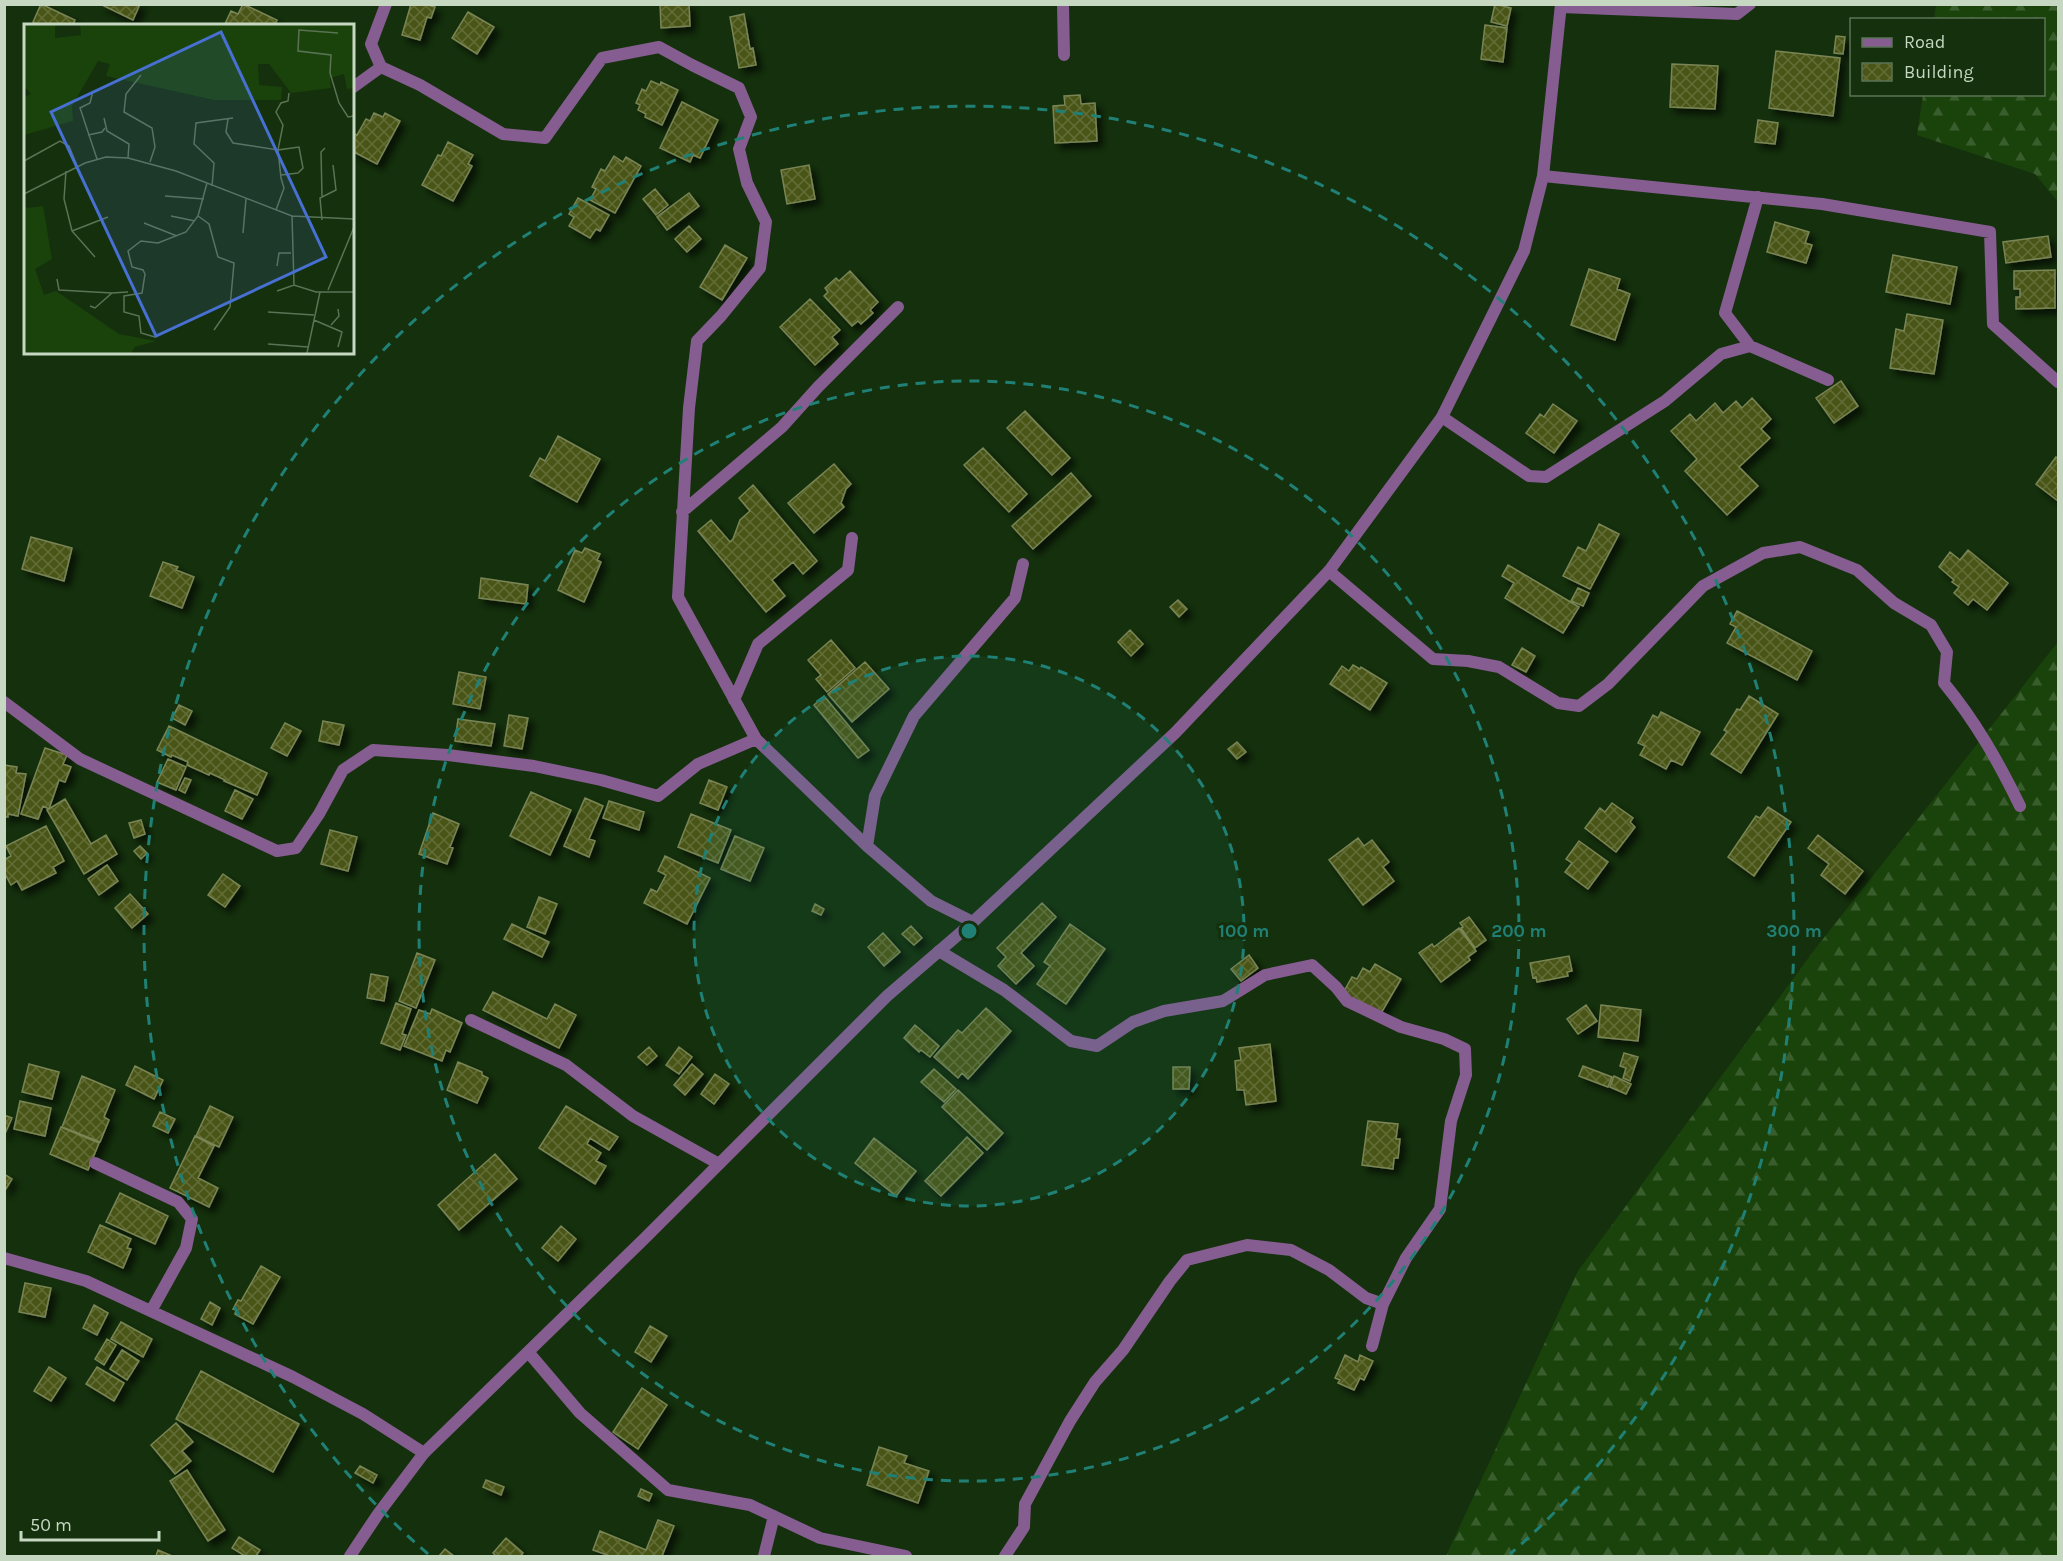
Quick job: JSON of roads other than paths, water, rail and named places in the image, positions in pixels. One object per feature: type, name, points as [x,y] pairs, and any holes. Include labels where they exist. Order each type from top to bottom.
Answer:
[{"type":"street","points":[[386,4],[371,44],[381,68],[420,86],[503,134],[544,138],[602,58],[659,46],[739,88],[751,117],[739,149],[747,183],[766,222],[760,268],[698,341],[689,408],[678,597],[756,739],[867,846],[931,901],[973,922]]},
{"type":"street","points":[[1063,4],[1065,54]]},
{"type":"street","points":[[350,1557],[378,1514],[424,1453],[529,1353],[887,996],[973,922],[1175,733],[1329,570],[1442,417],[1524,251],[1543,176],[1561,6],[1737,14],[1750,4]]},
{"type":"street","points":[[354,87],[381,68]]},
{"type":"street","points":[[1543,176],[1822,204],[1990,232],[1993,324],[2058,382]]},
{"type":"street","points":[[1758,197],[1725,313],[1750,346],[1828,380]]},
{"type":"street","points":[[682,512],[782,427],[818,387],[898,308]]},
{"type":"street","points":[[1442,417],[1529,476],[1546,477],[1665,401],[1721,354],[1750,346]]},
{"type":"street","points":[[734,700],[758,645],[848,570],[852,538]]},
{"type":"street","points":[[1329,570],[1433,659],[1468,661],[1499,667],[1558,703],[1579,705],[1608,684],[1703,586],[1763,553],[1800,547],[1857,570],[1894,603],[1931,625],[1947,652],[1944,683],[1968,712],[1998,761],[2020,806]]},
{"type":"street","points":[[867,846],[875,796],[914,716],[1015,598],[1023,564]]},
{"type":"street","points":[[4,702],[80,759],[277,851],[296,848],[320,814],[343,770],[373,750],[448,755],[534,766],[601,780],[658,796],[698,764],[756,739]]},
{"type":"street","points":[[939,951],[1004,990],[1071,1041],[1097,1046],[1133,1022],[1164,1011],[1223,1001],[1265,975],[1312,965],[1336,987],[1347,1001],[1401,1027],[1444,1039],[1465,1049],[1466,1074],[1451,1121],[1440,1209],[1406,1258],[1383,1304],[1372,1346]]},
{"type":"street","points":[[471,1020],[566,1065],[633,1116],[719,1164]]},
{"type":"street","points":[[95,1163],[178,1202],[192,1219],[186,1248],[152,1311]]},
{"type":"street","points":[[1005,1557],[1024,1527],[1025,1504],[1070,1421],[1095,1382],[1124,1350],[1170,1281],[1187,1260],[1247,1245],[1291,1250],[1329,1270],[1366,1298],[1383,1304]]},
{"type":"street","points":[[4,1258],[86,1281],[152,1311],[293,1377],[363,1414],[424,1453]]},
{"type":"street","points":[[529,1353],[580,1413],[668,1490],[750,1504],[819,1538],[906,1557]]},
{"type":"street","points":[[764,1557],[774,1516]]}]
